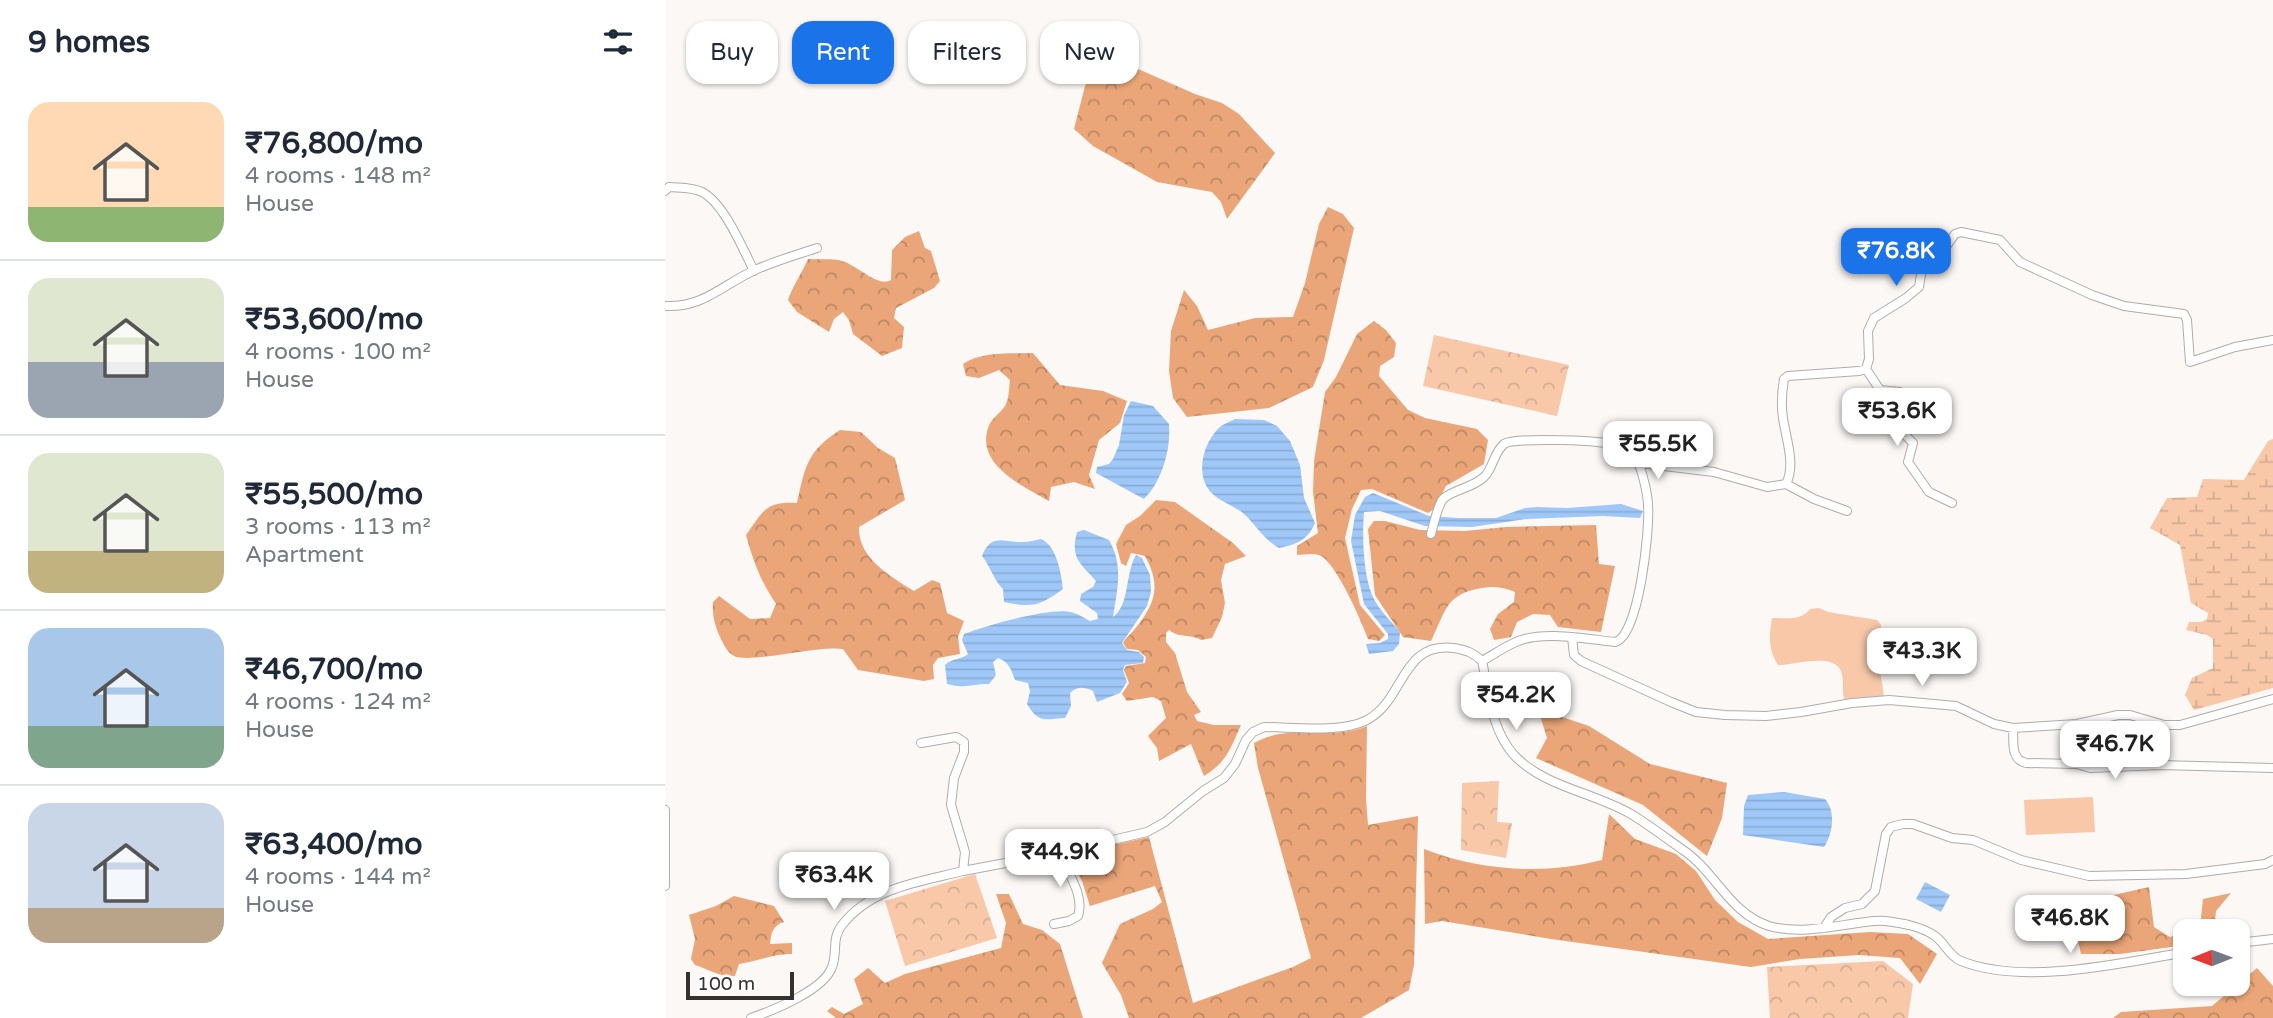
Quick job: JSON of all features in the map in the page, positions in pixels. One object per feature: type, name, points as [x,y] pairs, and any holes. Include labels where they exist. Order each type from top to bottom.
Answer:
[{"type":"street","points":[[665,191],[669,187],[694,189],[715,202],[742,245],[754,271]]},
{"type":"street","points":[[1866,369],[1869,359],[1868,331],[1874,317],[1919,287],[1922,269],[1942,251],[1955,234],[1961,232],[2000,240],[2020,262],[2092,295],[2124,306],[2184,314],[2187,320],[2190,362],[2235,347],[2273,340]]},
{"type":"street","points":[[665,306],[681,307],[695,303],[754,271],[817,248]]},
{"type":"street","points":[[1786,484],[1790,476],[1790,461],[1782,415],[1784,379],[1788,376],[1866,369]]},
{"type":"street","points":[[1866,369],[1880,390],[1900,392],[1903,395],[1901,408],[1906,436],[1913,443],[1909,462],[1929,492],[1952,503]]},
{"type":"street","points":[[1431,534],[1442,500],[1477,483],[1488,474],[1504,444],[1513,440],[1619,445],[1639,463],[1649,505],[1642,578],[1626,636],[1615,642],[1572,637],[1529,638],[1516,642],[1482,661]]},
{"type":"street","points":[[1639,463],[1714,472],[1767,487],[1786,484],[1814,499],[1847,511]]},
{"type":"street","points":[[1572,637],[1574,655],[1581,661],[1696,712],[1725,715],[1766,716],[1852,702],[1889,700],[1956,706],[1994,724],[2013,728],[2077,724],[2118,715],[2130,715],[2164,725],[2180,725],[2273,699]]},
{"type":"street","points":[[751,1018],[813,989],[824,979],[832,967],[837,933],[871,899],[901,886],[1147,832],[1165,822],[1203,791],[1224,778],[1253,732],[1264,727],[1344,727],[1363,722],[1387,704],[1406,670],[1420,654],[1440,646],[1465,649],[1482,661],[1500,734],[1512,752],[1529,769],[1630,814],[1693,856],[1719,888],[1745,912],[1769,926],[1804,930],[1881,920],[1906,924],[1936,937],[1949,954],[1960,961],[2010,971],[2062,971],[2173,954]]},
{"type":"street","points":[[2013,728],[2014,754],[2018,760],[2026,763],[2077,764],[2090,768],[2160,765],[2273,768]]},
{"type":"street","points":[[921,743],[956,737],[964,742],[964,752],[954,778],[951,805],[965,852],[963,871]]},
{"type":"street","points":[[665,810],[665,886]]},
{"type":"street","points":[[1824,928],[1831,917],[1846,908],[1862,904],[1875,891],[1886,834],[1891,827],[1903,824],[1913,824],[1952,838],[1973,840],[2021,860],[2089,876],[2186,874],[2265,864],[2273,860]]},
{"type":"street","points":[[1054,924],[1078,916],[1080,908],[1080,899],[1059,853]]},
{"type":"street","points":[[2251,942],[2273,939]]},
{"type":"green space","points":[[1139,69],[1222,103],[1239,114],[1275,153],[1227,219],[1221,202],[1212,192],[1157,182],[1093,146],[1074,129],[1085,86],[1139,84]]},
{"type":"green space","points":[[1328,207],[1343,214],[1354,228],[1324,360],[1313,387],[1269,408],[1187,417],[1173,398],[1169,371],[1171,331],[1184,290],[1197,306],[1208,330],[1255,318],[1293,317],[1305,283],[1319,224]]},
{"type":"green space","points":[[919,231],[925,248],[931,251],[940,281],[934,288],[896,308],[894,318],[904,327],[902,348],[882,356],[853,334],[849,320],[843,312],[834,319],[829,332],[797,312],[788,300],[808,259],[842,261],[874,279],[886,282],[891,280],[892,250],[905,237]]},
{"type":"green space","points":[[1374,321],[1386,330],[1396,343],[1394,357],[1380,366],[1379,376],[1408,410],[1425,418],[1477,429],[1488,440],[1484,464],[1446,486],[1434,509],[1428,513],[1372,489],[1361,490],[1352,509],[1345,538],[1360,605],[1385,635],[1379,641],[1368,639],[1347,593],[1325,559],[1316,554],[1297,555],[1297,546],[1318,533],[1313,492],[1314,461],[1325,392],[1336,377],[1357,334]]},
{"type":"green space","points":[[1434,335],[1569,365],[1557,416],[1423,386]]},
{"type":"green space","points":[[1033,353],[1060,385],[1103,391],[1127,401],[1120,423],[1099,440],[1089,475],[1095,489],[1074,482],[1051,487],[1049,501],[1004,473],[989,453],[986,441],[988,428],[1006,403],[1010,380],[999,370],[979,378],[966,376],[963,364],[988,355]]},
{"type":"green space","points":[[840,430],[861,432],[878,448],[895,458],[905,500],[859,527],[864,548],[877,565],[914,591],[932,580],[940,583],[947,613],[964,621],[958,637],[960,654],[938,658],[933,665],[934,679],[924,681],[858,670],[843,649],[742,658],[729,652],[717,630],[713,602],[719,596],[750,619],[770,618],[776,604],[758,571],[746,535],[766,509],[778,504],[797,503],[809,461],[820,445]]},
{"type":"green space","points":[[2273,439],[2273,688],[2194,710],[2185,695],[2192,678],[2213,668],[2213,639],[2186,630],[2189,622],[2201,622],[2207,619],[2208,613],[2191,603],[2180,545],[2150,528],[2167,498],[2197,497],[2203,479],[2244,480],[2268,441]]},
{"type":"green space","points":[[1156,500],[1175,502],[1233,543],[1246,556],[1225,564],[1221,580],[1225,603],[1212,638],[1201,640],[1169,630],[1166,633],[1166,642],[1175,653],[1187,692],[1201,712],[1194,715],[1197,721],[1214,725],[1241,725],[1223,760],[1204,776],[1191,744],[1159,761],[1157,748],[1148,736],[1166,718],[1161,701],[1153,697],[1127,701],[1122,694],[1129,683],[1124,670],[1126,666],[1145,663],[1146,657],[1138,650],[1127,649],[1123,643],[1147,612],[1155,586],[1145,556],[1131,553],[1126,566],[1121,563],[1116,544],[1126,525]]},
{"type":"green space","points":[[1374,521],[1385,521],[1420,530],[1465,531],[1506,527],[1596,525],[1599,564],[1615,566],[1601,632],[1558,627],[1550,615],[1533,614],[1517,622],[1511,637],[1494,640],[1490,629],[1498,614],[1514,602],[1515,592],[1491,587],[1470,591],[1454,599],[1431,641],[1403,637],[1375,595],[1368,529]]},
{"type":"green space","points":[[1819,608],[1877,620],[1881,625],[1879,663],[1884,696],[1844,699],[1841,671],[1837,665],[1830,662],[1778,665],[1770,642],[1772,618],[1798,617],[1810,609]]},
{"type":"green space","points":[[1538,709],[1589,726],[1650,764],[1727,783],[1722,818],[1707,856],[1643,805],[1536,758],[1547,738]]},
{"type":"green space","points":[[1367,726],[1368,825],[1418,816],[1414,965],[1409,990],[1361,1018],[1129,1018],[1121,995],[1102,963],[1120,924],[1162,902],[1155,886],[1090,906],[1082,881],[1067,855],[1149,837],[1193,1003],[1293,967],[1311,958],[1258,768],[1254,743],[1282,734],[1339,732]]},
{"type":"green space","points":[[1499,781],[1497,822],[1512,823],[1506,858],[1461,850],[1462,783]]},
{"type":"green space","points":[[2093,797],[2095,832],[2026,835],[2024,800]]},
{"type":"green space","points":[[1609,814],[1635,839],[1676,854],[1696,871],[1715,900],[1738,922],[1768,939],[1870,932],[1908,934],[1937,954],[1920,984],[1900,958],[1859,955],[1800,959],[1751,967],[1442,921],[1425,924],[1424,849],[1490,866],[1535,869],[1580,865],[1602,860]]},
{"type":"green space","points":[[975,874],[997,938],[905,966],[885,901]]},
{"type":"green space","points":[[2149,887],[2154,927],[2170,937],[2173,936],[2173,947],[2120,954],[2081,954],[2070,905]]},
{"type":"green space","points":[[2231,893],[2216,911],[2215,919],[2201,919],[2203,899]]},
{"type":"green space","points":[[996,894],[1009,894],[1023,924],[1042,930],[1060,944],[1083,1018],[836,1018],[827,1011],[832,1007],[844,1014],[863,1004],[854,979],[868,968],[885,983],[905,974],[1001,948],[1006,923]]},
{"type":"green space","points":[[734,896],[774,906],[784,922],[773,930],[770,944],[792,943],[792,954],[739,964],[735,976],[695,965],[691,959],[695,939],[689,915],[716,906]]},
{"type":"green space","points":[[1883,961],[1913,984],[1908,1018],[1770,1018],[1767,967]]},
{"type":"green space","points":[[2257,968],[2273,986],[2273,1018],[2113,1018],[2121,1012],[2212,1006],[2224,996],[2251,996],[2251,973]]},
{"type":"water","points":[[1131,401],[1153,406],[1169,424],[1164,464],[1156,483],[1144,499],[1096,473],[1097,467],[1109,464],[1113,459],[1119,445],[1124,415]]},
{"type":"water","points":[[1235,419],[1264,420],[1277,426],[1290,441],[1300,465],[1304,498],[1315,523],[1301,541],[1279,548],[1244,514],[1212,494],[1205,483],[1202,467],[1208,443],[1219,428]]},
{"type":"water","points":[[1373,493],[1429,516],[1459,518],[1496,518],[1525,508],[1537,507],[1621,504],[1643,511],[1640,518],[1603,516],[1526,519],[1472,527],[1425,526],[1380,511],[1364,512],[1364,558],[1371,592],[1380,609],[1400,632],[1399,644],[1393,651],[1369,654],[1366,644],[1380,643],[1388,639],[1388,634],[1364,604],[1351,541],[1355,515],[1365,497]]},
{"type":"water","points":[[1084,530],[1109,540],[1117,559],[1118,578],[1113,617],[1125,597],[1136,555],[1142,558],[1150,575],[1151,592],[1147,606],[1122,643],[1127,650],[1139,652],[1144,657],[1143,663],[1125,665],[1123,670],[1127,682],[1120,693],[1097,702],[1093,691],[1078,688],[1070,693],[1071,706],[1065,718],[1047,719],[1035,715],[1027,704],[1030,691],[1028,683],[1015,680],[1011,669],[998,658],[993,662],[996,675],[989,684],[947,684],[945,665],[968,654],[962,640],[964,634],[1001,622],[1048,612],[1070,612],[1090,621],[1098,619],[1097,613],[1080,601],[1081,594],[1093,587],[1096,581],[1076,554],[1077,532]]},
{"type":"water","points":[[1041,539],[1054,554],[1063,589],[1035,604],[1004,602],[1003,589],[982,556],[986,549],[999,540],[1023,542]]},
{"type":"water","points":[[1784,792],[1825,799],[1831,810],[1832,823],[1824,847],[1743,835],[1744,806],[1748,795]]},
{"type":"water","points":[[1925,882],[1950,895],[1941,912],[1916,899]]}]
